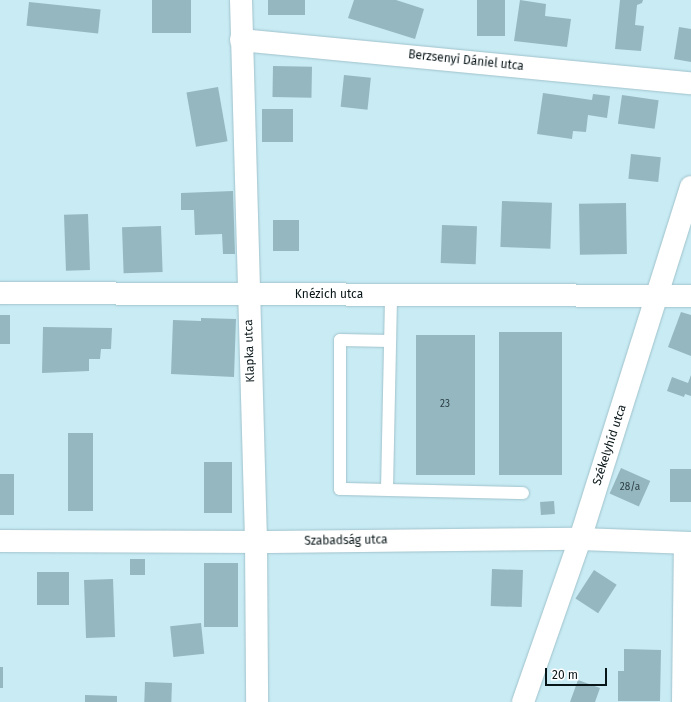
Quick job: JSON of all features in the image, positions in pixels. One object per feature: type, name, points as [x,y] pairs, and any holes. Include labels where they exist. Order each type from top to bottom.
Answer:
[{"type":"street","name":"Klapka utca","points":[[241,0],[256,542],[257,702]]},
{"type":"street","name":"Berzsenyi Dániel utca","points":[[241,40],[691,83]]},
{"type":"street","name":"Székelyhíd utca","points":[[523,702],[580,539],[658,296],[691,186]]},
{"type":"street","name":"Knézich utca","points":[[0,293],[391,296],[691,296]]},
{"type":"street","name":"Szabadság utca","points":[[0,541],[256,542],[580,539],[688,543]]},
{"type":"street","points":[[683,702],[688,543]]},
{"type":"lane","points":[[387,489],[391,296]]},
{"type":"lane","points":[[390,341],[340,340],[340,489],[523,493]]},
{"type":"building","points":[[152,0],[191,0],[191,33],[152,33]]},
{"type":"building","points":[[268,0],[305,0],[305,15],[268,15]]},
{"type":"building","points":[[354,0],[396,0],[424,9],[415,39],[348,18]]},
{"type":"building","points":[[477,0],[505,0],[505,36],[477,36]]},
{"type":"building","points":[[520,0],[546,4],[545,16],[571,19],[567,47],[514,41]]},
{"type":"building","points":[[620,0],[643,0],[642,3],[637,5],[635,25],[644,26],[641,51],[615,49]]},
{"type":"building","points":[[29,2],[101,10],[98,33],[26,26]]},
{"type":"building","points":[[679,27],[691,29],[691,62],[674,59]]},
{"type":"building","points":[[273,66],[312,67],[311,98],[272,97]]},
{"type":"building","points":[[344,75],[371,78],[368,110],[341,107]]},
{"type":"building","points":[[218,87],[228,141],[196,147],[186,93]]},
{"type":"building","points":[[543,93],[592,100],[593,94],[610,96],[607,118],[588,115],[586,132],[573,131],[572,139],[537,134]]},
{"type":"building","points":[[622,95],[659,100],[655,129],[618,124]]},
{"type":"building","points":[[262,109],[293,109],[293,142],[262,142]]},
{"type":"building","points":[[631,154],[661,157],[658,182],[628,179]]},
{"type":"building","points":[[233,191],[235,254],[223,254],[222,234],[195,235],[194,210],[181,210],[181,193]]},
{"type":"building","points":[[502,201],[552,203],[550,249],[500,247]]},
{"type":"building","points":[[626,203],[627,254],[580,255],[579,204]]},
{"type":"building","points":[[88,214],[90,270],[66,271],[64,215]]},
{"type":"building","points":[[273,220],[299,220],[299,251],[273,251]]},
{"type":"building","points":[[442,225],[477,226],[476,264],[441,263]]},
{"type":"building","points":[[161,226],[163,272],[124,273],[122,227]]},
{"type":"building","points":[[681,312],[691,315],[691,356],[668,347]]},
{"type":"building","points":[[0,315],[10,315],[10,344],[0,344]]},
{"type":"building","points":[[201,318],[236,319],[234,377],[171,374],[173,320],[201,321]]},
{"type":"building","points":[[43,327],[112,328],[111,349],[101,349],[100,359],[89,359],[89,371],[42,373]]},
{"type":"building","points":[[499,332],[562,332],[562,475],[499,475]]},
{"type":"building","points":[[416,335],[475,335],[475,475],[416,475]]},
{"type":"building","points":[[691,375],[691,396],[685,394],[684,397],[667,391],[672,377],[688,383]]},
{"type":"building","points":[[68,433],[93,433],[93,511],[68,511]]},
{"type":"building","points":[[204,462],[232,462],[232,513],[204,513]]},
{"type":"building","points":[[621,468],[650,481],[639,507],[610,494]]},
{"type":"building","points":[[670,469],[691,469],[691,502],[670,502]]},
{"type":"building","points":[[0,474],[14,474],[14,515],[0,515]]},
{"type":"building","points":[[554,501],[555,514],[541,515],[540,502]]},
{"type":"building","points":[[130,559],[145,559],[145,575],[130,575]]},
{"type":"building","points":[[204,563],[238,563],[238,627],[204,627]]},
{"type":"building","points":[[492,569],[523,570],[522,607],[491,606]]},
{"type":"building","points":[[594,570],[617,585],[598,613],[575,599]]},
{"type":"building","points":[[37,572],[69,572],[69,605],[37,605]]},
{"type":"building","points":[[113,579],[115,637],[86,638],[84,580]]},
{"type":"building","points":[[201,623],[204,654],[173,657],[170,626]]},
{"type":"building","points":[[624,649],[661,650],[660,701],[618,701],[618,671],[624,671]]},
{"type":"building","points":[[0,667],[3,667],[3,688],[0,688]]},
{"type":"building","points":[[578,680],[600,688],[595,702],[570,702]]},
{"type":"building","points":[[145,682],[172,683],[171,702],[144,702]]},
{"type":"building","points":[[85,695],[117,696],[117,702],[85,702]]}]
